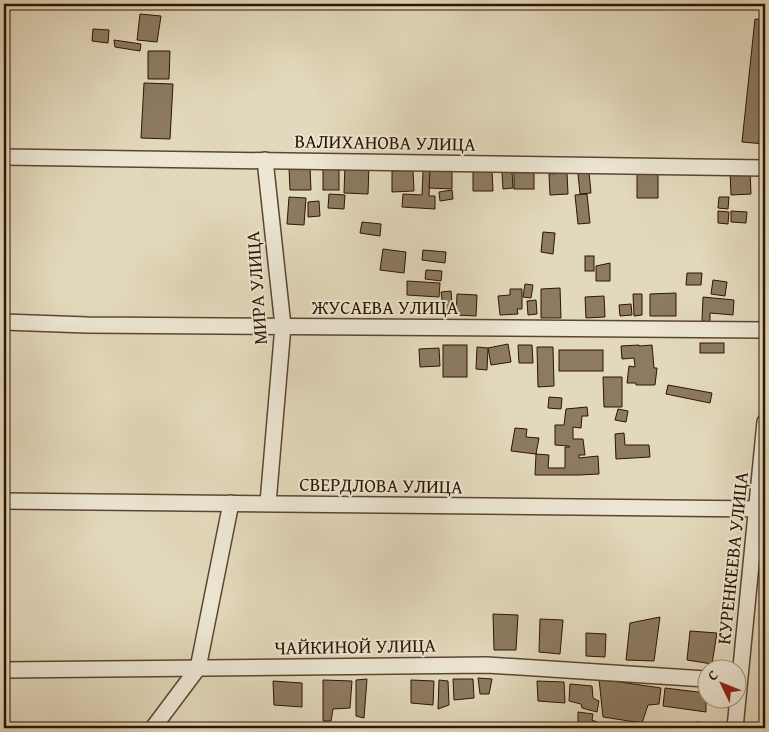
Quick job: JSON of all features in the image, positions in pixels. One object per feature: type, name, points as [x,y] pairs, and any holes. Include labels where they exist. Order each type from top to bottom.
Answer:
[{"type":"street","name":"ВАЛИХАНОВА УЛИЦА","points":[[4,157],[765,168]]},
{"type":"street","name":"МИРА УЛИЦА","points":[[265,160],[283,326],[268,504]]},
{"type":"street","name":"ЖУСАЕВА УЛИЦА","points":[[4,322],[87,325],[765,330]]},
{"type":"street","name":"КУРЕНКЕЕВА УЛИЦА","points":[[740,660],[758,509],[765,422]]},
{"type":"street","name":"СВЕРДЛОВА УЛИЦА","points":[[4,501],[758,509]]},
{"type":"street","points":[[153,728],[198,668],[231,503]]},
{"type":"street","name":"ЧАЙКИНОЙ УЛИЦА","points":[[4,670],[487,664],[696,678]]},
{"type":"street","name":"КУРЕНКЕЕВА УЛИЦА","points":[[735,728],[736,710]]},
{"type":"building","points":[[765,4],[765,144],[742,142],[755,19],[764,20]]},
{"type":"building","points":[[140,14],[161,16],[157,42],[137,40]]},
{"type":"building","points":[[93,29],[109,30],[108,43],[92,41]]},
{"type":"building","points":[[114,40],[141,44],[140,51],[115,47]]},
{"type":"building","points":[[148,51],[170,51],[169,79],[148,79]]},
{"type":"building","points":[[144,83],[173,84],[170,139],[141,138]]},
{"type":"building","points":[[345,164],[369,165],[368,194],[344,193]]},
{"type":"building","points":[[310,167],[311,190],[290,190],[289,168]]},
{"type":"building","points":[[323,169],[339,169],[339,190],[323,190]]},
{"type":"building","points":[[413,170],[414,191],[392,192],[392,171]]},
{"type":"building","points":[[492,170],[493,191],[473,191],[473,171]]},
{"type":"building","points":[[750,170],[751,194],[731,195],[730,171]]},
{"type":"building","points":[[423,171],[430,171],[429,196],[435,196],[435,209],[402,207],[403,194],[422,195]]},
{"type":"building","points":[[430,171],[452,171],[452,189],[429,188]]},
{"type":"building","points":[[512,171],[513,188],[503,189],[502,172]]},
{"type":"building","points":[[514,171],[534,171],[534,189],[514,189]]},
{"type":"building","points":[[589,172],[591,193],[580,194],[578,174]]},
{"type":"building","points":[[658,172],[658,198],[637,198],[637,173]]},
{"type":"building","points":[[567,173],[568,194],[550,195],[549,174]]},
{"type":"building","points":[[452,190],[453,199],[440,201],[439,192]]},
{"type":"building","points":[[329,194],[345,195],[344,209],[328,208]]},
{"type":"building","points":[[587,194],[590,223],[578,224],[575,195]]},
{"type":"building","points":[[289,197],[306,198],[304,225],[287,224]]},
{"type":"building","points":[[719,197],[729,197],[728,209],[718,208]]},
{"type":"building","points":[[319,201],[320,216],[308,217],[308,202]]},
{"type":"building","points":[[718,211],[729,212],[728,224],[718,223]]},
{"type":"building","points":[[731,211],[747,212],[746,223],[731,222]]},
{"type":"building","points":[[362,222],[381,224],[380,236],[360,233]]},
{"type":"building","points":[[543,232],[555,233],[553,254],[541,252]]},
{"type":"building","points":[[383,249],[406,252],[404,273],[380,270]]},
{"type":"building","points":[[423,250],[446,252],[445,263],[422,260]]},
{"type":"building","points":[[585,256],[594,256],[594,271],[585,271]]},
{"type":"building","points":[[610,263],[610,281],[596,281],[596,266]]},
{"type":"building","points":[[426,270],[442,271],[441,281],[425,279]]},
{"type":"building","points":[[687,273],[702,273],[701,285],[686,285]]},
{"type":"building","points":[[713,280],[727,282],[725,296],[711,294]]},
{"type":"building","points":[[407,281],[440,283],[439,297],[407,295]]},
{"type":"building","points":[[525,284],[533,285],[531,298],[523,297]]},
{"type":"building","points":[[560,288],[561,318],[541,318],[541,289]]},
{"type":"building","points":[[510,289],[522,289],[522,309],[517,309],[518,314],[500,315],[498,296],[510,295]]},
{"type":"building","points":[[451,291],[453,313],[444,314],[441,292]]},
{"type":"building","points":[[676,293],[676,316],[650,316],[650,294]]},
{"type":"building","points":[[457,294],[477,295],[476,316],[456,315]]},
{"type":"building","points":[[633,294],[642,294],[642,315],[634,316]]},
{"type":"building","points":[[604,296],[605,317],[586,318],[585,297]]},
{"type":"building","points":[[703,297],[734,300],[733,315],[710,313],[710,322],[702,321]]},
{"type":"building","points":[[536,300],[537,314],[528,315],[527,301]]},
{"type":"building","points":[[631,304],[632,315],[620,316],[619,305]]},
{"type":"building","points":[[700,343],[724,343],[724,353],[700,353]]},
{"type":"building","points":[[508,344],[511,362],[491,365],[488,348]]},
{"type":"building","points":[[443,345],[467,345],[467,377],[443,377]]},
{"type":"building","points":[[518,345],[532,345],[533,363],[519,363]]},
{"type":"building","points":[[652,345],[654,368],[657,368],[655,385],[627,383],[629,366],[635,367],[634,358],[622,359],[621,346]]},
{"type":"building","points":[[477,347],[488,348],[487,370],[476,369]]},
{"type":"building","points":[[537,347],[553,347],[554,386],[538,387]]},
{"type":"building","points":[[439,348],[440,366],[420,367],[419,349]]},
{"type":"building","points":[[559,350],[603,350],[603,371],[559,371]]},
{"type":"building","points":[[603,377],[622,377],[622,407],[604,407]]},
{"type":"building","points":[[668,385],[712,393],[710,403],[666,394]]},
{"type":"building","points":[[549,397],[562,398],[561,409],[548,408]]},
{"type":"building","points":[[587,407],[588,416],[582,416],[581,428],[573,427],[573,439],[583,439],[585,455],[579,455],[579,458],[598,456],[599,474],[535,475],[536,454],[549,455],[548,468],[565,468],[565,447],[570,447],[555,445],[555,425],[564,425],[566,409]]},
{"type":"building","points":[[618,409],[628,411],[626,422],[615,420]]},
{"type":"building","points":[[515,428],[527,429],[526,437],[539,438],[536,454],[511,451]]},
{"type":"building","points":[[624,433],[625,445],[649,445],[650,457],[616,459],[615,434]]},
{"type":"building","points":[[493,614],[518,615],[516,650],[494,650]]},
{"type":"building","points":[[660,617],[654,661],[626,660],[630,623]]},
{"type":"building","points":[[540,619],[563,620],[560,654],[539,652]]},
{"type":"building","points":[[690,631],[717,633],[713,660],[687,660]]},
{"type":"building","points":[[586,633],[606,634],[605,657],[586,656]]},
{"type":"building","points":[[478,678],[492,679],[489,694],[480,694]]},
{"type":"building","points":[[367,679],[364,718],[356,716],[356,680]]},
{"type":"building","points":[[453,679],[473,679],[474,698],[454,700]]},
{"type":"building","points":[[599,679],[661,688],[659,704],[648,705],[642,723],[603,717]]},
{"type":"building","points":[[323,680],[352,681],[350,708],[333,709],[331,721],[323,721]]},
{"type":"building","points":[[411,680],[434,681],[433,705],[411,703]]},
{"type":"building","points":[[439,680],[448,681],[449,705],[438,709]]},
{"type":"building","points":[[273,681],[302,683],[302,707],[274,705]]},
{"type":"building","points":[[537,681],[564,682],[565,703],[538,701]]},
{"type":"building","points":[[570,684],[592,686],[593,698],[599,701],[597,712],[582,708],[581,704],[569,701]]},
{"type":"building","points":[[665,688],[696,692],[696,710],[706,710],[706,712],[663,706]]},
{"type":"building","points":[[578,712],[593,714],[592,720],[602,724],[601,728],[578,728]]},
{"type":"building","points":[[696,722],[705,723],[704,728],[689,728]]},
{"type":"building","points":[[229,723],[247,724],[248,728],[229,728]]}]
